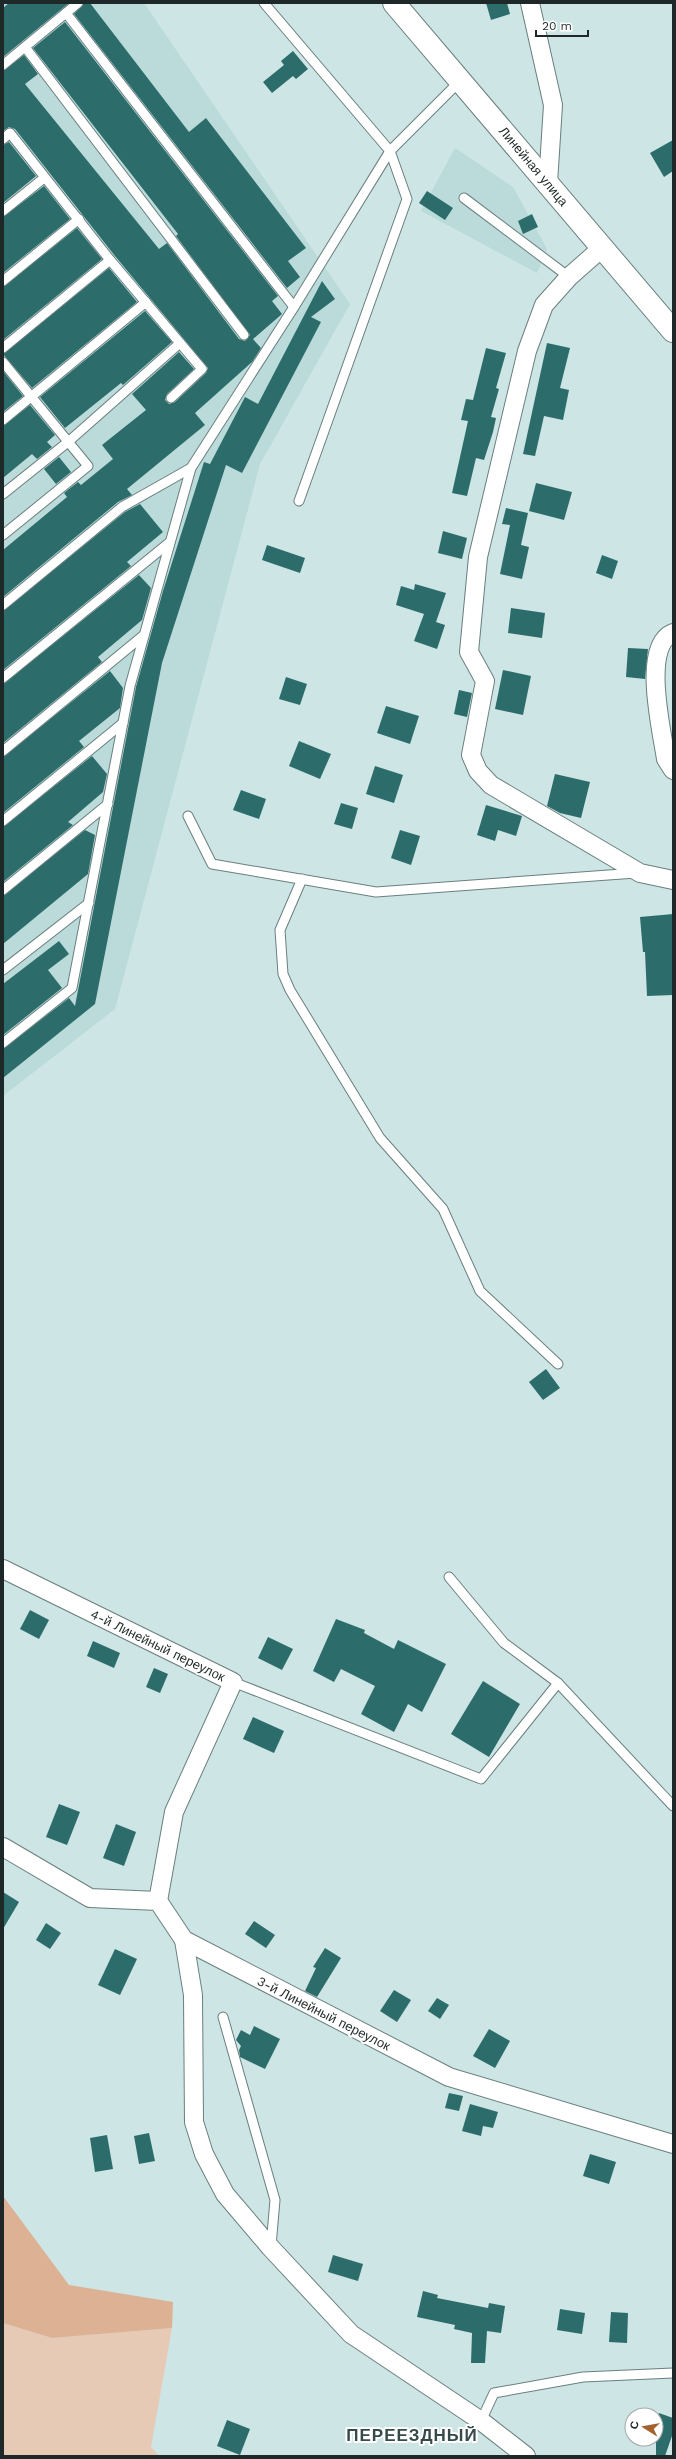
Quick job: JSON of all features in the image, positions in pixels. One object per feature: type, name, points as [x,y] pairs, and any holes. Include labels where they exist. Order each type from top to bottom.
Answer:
[{"type":"street","name":"Линейная улица","points":[[394,3],[673,331]]},
{"type":"street","points":[[530,3],[553,105],[548,183]]},
{"type":"street","points":[[603,247],[569,277],[544,305],[527,351],[478,557],[469,652],[485,681],[471,755],[478,770],[491,785],[640,873],[673,880]]},
{"type":"street","points":[[673,633],[665,636],[657,651],[655,674],[666,759],[673,770]]},
{"type":"street","name":"4-й Линейный переулок","points":[[3,1569],[233,1682],[174,1812],[158,1900]]},
{"type":"street","points":[[3,1847],[90,1898],[158,1900]]},
{"type":"street","name":"3-й Линейный переулок","points":[[158,1900],[184,1940],[449,2077],[673,2144]]},
{"type":"street","points":[[184,1940],[193,1995],[194,2122],[204,2154],[225,2194],[270,2247],[351,2334],[481,2421],[526,2456]]},
{"type":"lane","points":[[3,65],[78,3]]},
{"type":"lane","points":[[264,3],[390,151],[407,199],[299,501]]},
{"type":"lane","points":[[66,13],[294,307]]},
{"type":"lane","points":[[25,47],[244,335]]},
{"type":"lane","points":[[3,1043],[72,988],[130,686],[191,468],[294,307],[390,151],[461,80]]},
{"type":"lane","points":[[3,139],[10,133],[110,260],[202,369],[171,398]]},
{"type":"lane","points":[[3,211],[44,178]]},
{"type":"lane","points":[[464,198],[569,277]]},
{"type":"lane","points":[[3,281],[79,219]]},
{"type":"lane","points":[[3,348],[110,260]]},
{"type":"lane","points":[[3,420],[146,302]]},
{"type":"lane","points":[[3,494],[68,442],[180,343]]},
{"type":"lane","points":[[3,362],[88,466],[3,535]]},
{"type":"lane","points":[[3,605],[122,507],[191,468]]},
{"type":"lane","points":[[3,678],[170,542]]},
{"type":"lane","points":[[3,750],[144,636]]},
{"type":"lane","points":[[3,820],[123,723]]},
{"type":"lane","points":[[3,890],[108,804]]},
{"type":"lane","points":[[188,816],[212,864],[376,892],[640,873]]},
{"type":"lane","points":[[302,879],[280,930],[282,974],[290,990],[380,1138],[443,1209],[480,1291],[558,1364]]},
{"type":"lane","points":[[3,970],[89,903]]},
{"type":"lane","points":[[449,1577],[504,1643],[558,1683],[673,1806]]},
{"type":"lane","points":[[233,1682],[481,1779],[558,1683]]},
{"type":"lane","points":[[223,2017],[275,2200],[270,2247]]},
{"type":"lane","points":[[481,2421],[494,2393],[583,2377],[673,2373]]},
{"type":"shaded area","points":[[3,3],[144,3],[350,304],[260,464],[115,1009],[3,1096]]},
{"type":"shaded area","points":[[455,148],[513,187],[547,249],[537,273],[421,211]]},
{"type":"shaded area","points":[[3,2196],[69,2285],[173,2302],[172,2328],[52,2338],[3,2323]]},
{"type":"shaded area","points":[[3,2323],[52,2338],[172,2328],[151,2447],[159,2456],[3,2456]]},
{"type":"building","points":[[9,3],[69,3],[3,57],[3,8]]},
{"type":"building","points":[[84,3],[90,3],[189,132],[206,118],[306,248],[288,261],[300,277],[287,288],[74,14]]},
{"type":"building","points":[[486,3],[507,3],[510,14],[491,20]]},
{"type":"building","points":[[65,22],[278,296],[272,301],[282,314],[253,339],[261,348],[252,362],[195,413],[205,425],[127,489],[132,495],[118,502],[3,597],[3,550],[67,497],[64,493],[78,482],[81,485],[113,459],[102,445],[146,410],[132,394],[179,352],[194,369],[167,394],[165,400],[169,404],[175,402],[206,373],[208,368],[115,256],[15,129],[9,127],[3,131],[3,71],[24,55],[38,74],[25,84],[159,249],[167,243],[239,339],[245,341],[250,335],[176,236],[178,234],[33,48]]},
{"type":"building","points":[[293,51],[308,69],[296,79],[293,76],[272,93],[263,82],[284,65],[281,61]]},
{"type":"building","points":[[673,140],[673,171],[664,177],[650,153]]},
{"type":"building","points":[[9,142],[36,176],[3,203],[3,145]]},
{"type":"building","points":[[44,186],[70,219],[3,273],[3,217]]},
{"type":"building","points":[[427,191],[453,208],[445,220],[419,203]]},
{"type":"building","points":[[532,214],[538,227],[523,234],[518,221]]},
{"type":"building","points":[[77,228],[102,259],[3,340],[3,287]]},
{"type":"building","points":[[109,268],[137,302],[32,388],[3,354]]},
{"type":"building","points":[[322,281],[335,299],[311,317],[321,322],[242,473],[226,465],[162,663],[95,1004],[3,1078],[3,1049],[69,998],[75,1006],[136,687],[163,591],[204,462],[210,464],[245,397],[258,404]]},
{"type":"building","points":[[145,311],[172,342],[123,385],[121,383],[65,428],[40,397]]},
{"type":"building","points":[[547,343],[570,348],[560,388],[569,390],[563,420],[544,416],[535,456],[523,454]]},
{"type":"building","points":[[486,348],[506,353],[496,388],[499,389],[491,417],[496,418],[493,432],[484,460],[476,458],[467,496],[452,493],[468,421],[461,420],[466,399],[473,400]]},
{"type":"building","points":[[3,371],[23,396],[3,412]]},
{"type":"building","points":[[30,405],[55,435],[47,442],[52,447],[37,459],[32,454],[3,478],[3,426]]},
{"type":"building","points":[[59,457],[71,472],[56,484],[44,469]]},
{"type":"building","points":[[536,483],[572,492],[564,520],[529,511]]},
{"type":"building","points":[[140,504],[163,532],[127,562],[131,566],[3,670],[3,611],[125,512]]},
{"type":"building","points":[[506,508],[528,513],[521,545],[529,547],[522,579],[500,574],[510,525],[502,524]]},
{"type":"building","points":[[443,531],[467,538],[462,559],[438,553]]},
{"type":"building","points":[[267,545],[305,558],[300,573],[262,560]]},
{"type":"building","points":[[602,555],[618,561],[612,579],[596,573]]},
{"type":"building","points":[[139,575],[151,588],[142,620],[98,657],[102,662],[3,743],[3,684]]},
{"type":"building","points":[[415,584],[446,593],[436,622],[445,625],[437,649],[414,641],[424,614],[396,605],[401,586],[414,590]]},
{"type":"building","points":[[511,608],[545,613],[542,638],[508,633]]},
{"type":"building","points":[[628,648],[648,649],[645,679],[626,677]]},
{"type":"building","points":[[503,670],[531,676],[523,715],[495,709]]},
{"type":"building","points":[[110,671],[123,688],[120,708],[79,741],[84,747],[3,813],[3,757]]},
{"type":"building","points":[[286,677],[307,684],[300,705],[279,699]]},
{"type":"building","points":[[459,690],[472,693],[467,717],[454,714]]},
{"type":"building","points":[[386,706],[419,716],[410,744],[377,733]]},
{"type":"building","points":[[299,741],[331,754],[320,779],[289,766]]},
{"type":"building","points":[[92,756],[107,774],[103,792],[68,822],[73,825],[3,882],[3,827]]},
{"type":"building","points":[[375,766],[403,775],[394,803],[366,794]]},
{"type":"building","points":[[555,774],[590,782],[581,818],[560,813],[547,806]]},
{"type":"building","points":[[241,790],[266,799],[259,819],[233,810]]},
{"type":"building","points":[[341,803],[358,808],[352,829],[334,824]]},
{"type":"building","points":[[486,805],[522,816],[516,836],[498,830],[495,841],[477,835]]},
{"type":"building","points":[[85,830],[95,835],[88,874],[3,944],[3,896]]},
{"type":"building","points":[[400,830],[420,836],[411,865],[391,858]]},
{"type":"building","points":[[673,914],[673,995],[647,996],[645,952],[643,952],[640,917]]},
{"type":"building","points":[[59,941],[69,954],[48,970],[62,988],[3,1035],[3,984]]},
{"type":"building","points":[[546,1369],[560,1388],[543,1400],[529,1382]]},
{"type":"building","points":[[30,1610],[49,1620],[39,1639],[20,1629]]},
{"type":"building","points":[[336,1619],[365,1630],[364,1633],[394,1649],[398,1640],[446,1664],[422,1712],[408,1704],[394,1732],[361,1714],[375,1686],[341,1669],[334,1682],[313,1671]]},
{"type":"building","points":[[268,1637],[293,1649],[282,1670],[258,1658]]},
{"type":"building","points":[[93,1641],[120,1653],[114,1668],[87,1656]]},
{"type":"building","points":[[154,1668],[168,1674],[160,1693],[146,1687]]},
{"type":"building","points":[[483,1681],[520,1704],[489,1757],[451,1734]]},
{"type":"building","points":[[253,1717],[284,1731],[274,1753],[243,1739]]},
{"type":"building","points":[[59,1804],[80,1812],[67,1845],[46,1837]]},
{"type":"building","points":[[116,1824],[136,1832],[124,1866],[103,1858]]},
{"type":"building","points":[[3,1892],[19,1902],[3,1929]]},
{"type":"building","points":[[254,1921],[275,1935],[266,1948],[245,1934]]},
{"type":"building","points":[[46,1923],[61,1933],[50,1949],[36,1940]]},
{"type":"building","points":[[325,1948],[341,1958],[317,1997],[305,1991],[316,1968],[313,1967]]},
{"type":"building","points":[[115,1949],[137,1959],[120,1995],[98,1985]]},
{"type":"building","points":[[394,1990],[411,2000],[397,2022],[380,2011]]},
{"type":"building","points":[[437,1998],[449,2005],[440,2019],[428,2011]]},
{"type":"building","points":[[254,2026],[280,2039],[265,2069],[240,2057],[239,2050],[241,2046],[236,2040],[241,2030],[250,2035]]},
{"type":"building","points":[[489,2029],[510,2041],[495,2068],[473,2056]]},
{"type":"building","points":[[449,2093],[463,2096],[459,2111],[445,2108]]},
{"type":"building","points":[[470,2104],[498,2112],[493,2128],[483,2126],[481,2136],[462,2131]]},
{"type":"building","points":[[149,2133],[155,2161],[139,2164],[134,2136]]},
{"type":"building","points":[[107,2135],[113,2169],[95,2172],[90,2138]]},
{"type":"building","points":[[590,2154],[616,2162],[609,2184],[583,2176]]},
{"type":"building","points":[[333,2255],[363,2264],[358,2281],[328,2272]]},
{"type":"building","points":[[423,2291],[438,2295],[437,2298],[488,2308],[489,2303],[505,2306],[501,2333],[487,2331],[485,2363],[471,2363],[472,2333],[454,2329],[455,2325],[417,2317]]},
{"type":"building","points":[[560,2309],[585,2313],[582,2334],[557,2330]]},
{"type":"building","points":[[611,2312],[628,2313],[627,2343],[609,2342]]},
{"type":"building","points":[[664,2415],[673,2418],[673,2433],[665,2456],[656,2456],[656,2447],[664,2447]]},
{"type":"building","points":[[227,2420],[250,2429],[240,2455],[217,2446]]},
{"type":"district","name":"ПЕРЕЕЗДНЫЙ","points":[[412,2435]]}]
